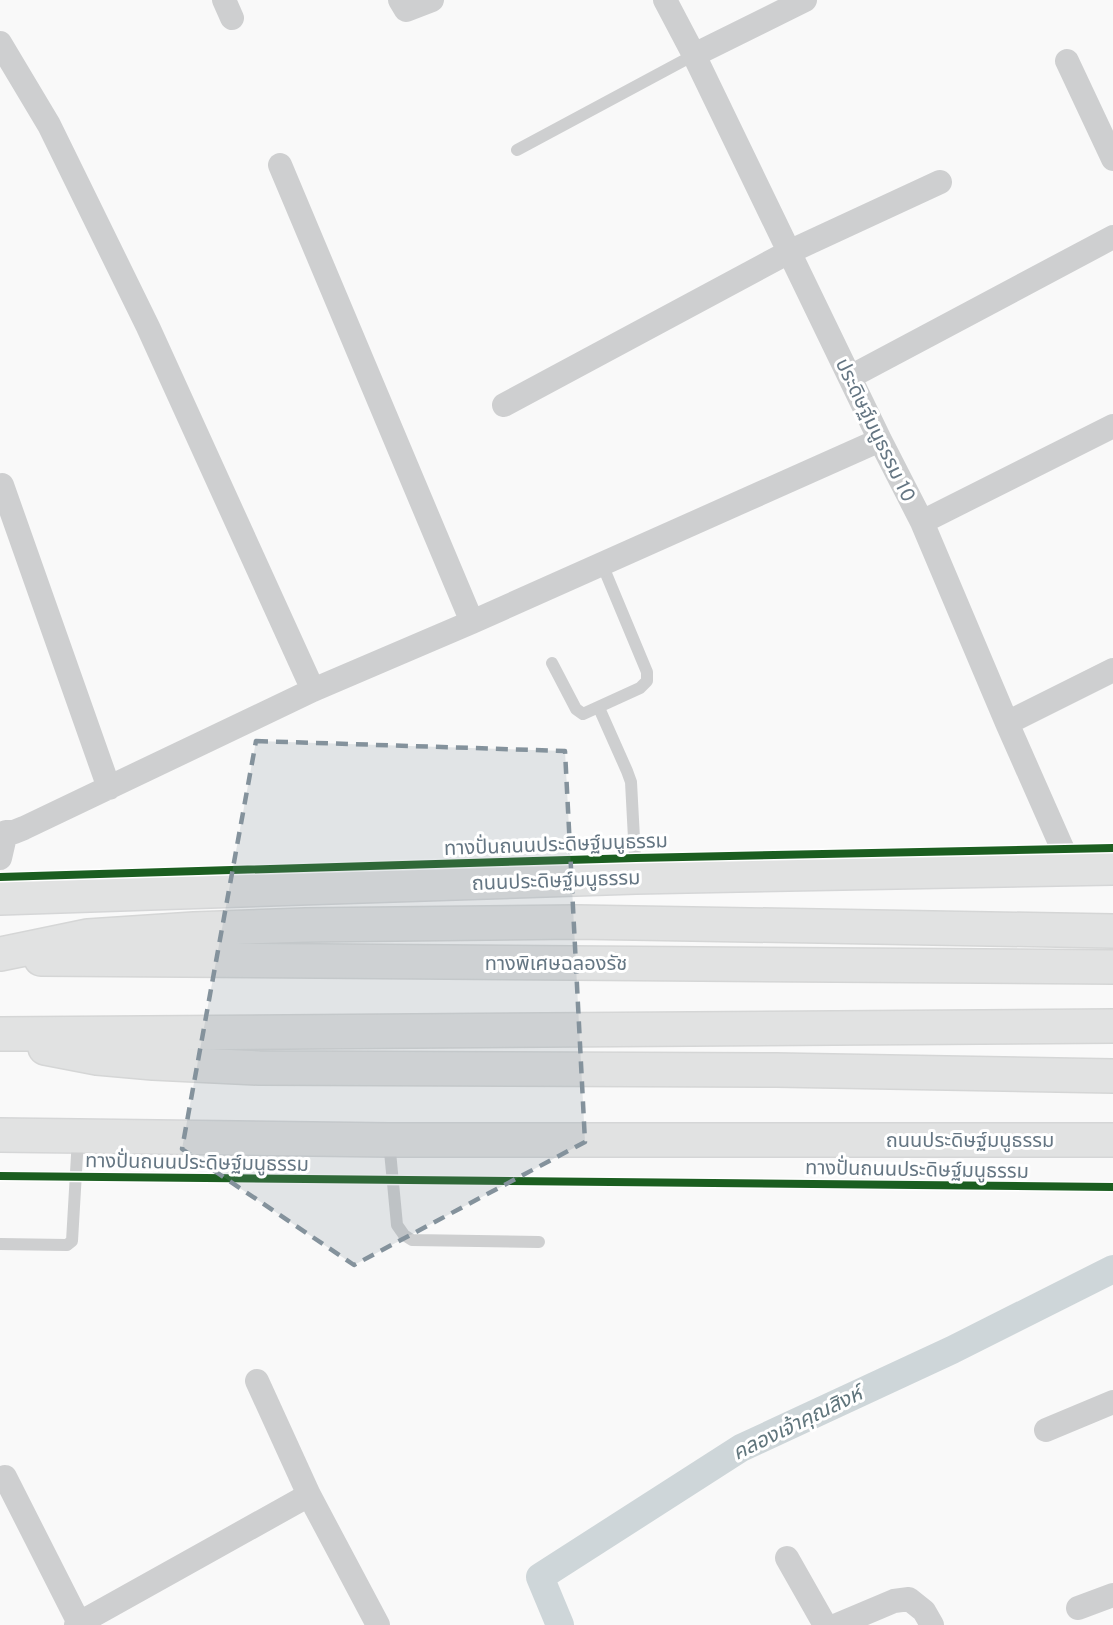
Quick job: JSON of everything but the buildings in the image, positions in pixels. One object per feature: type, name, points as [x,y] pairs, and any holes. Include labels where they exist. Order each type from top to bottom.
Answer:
[{"type":"main road","name":"ถนนประดิษฐ์มนูธรรม","points":[[0,898],[636,878],[1113,868]]},
{"type":"main road","points":[[0,954],[88,936],[194,928],[318,925],[577,922],[1113,931]]},
{"type":"main road","name":"ทางพิเศษฉลองรัช","points":[[0,959],[1113,967]]},
{"type":"main road","points":[[3,1034],[1113,1026]]},
{"type":"main road","points":[[3,1034],[43,1047],[97,1058],[259,1068],[776,1070],[1113,1076]]},
{"type":"main road","name":"ถนนประดิษฐ์มนูธรรม","points":[[0,1136],[389,1140],[1113,1140]]},
{"type":"street","points":[[400,0],[406,10],[432,0]]},
{"type":"street","name":"ประดิษฐ์มนูธรรม 10","points":[[665,0],[922,522],[1071,868]]},
{"type":"street","points":[[694,55],[806,0]]},
{"type":"street","points":[[0,43],[49,125],[148,327],[313,690]]},
{"type":"street","points":[[1067,61],[1113,159]]},
{"type":"street","points":[[280,165],[472,622]]},
{"type":"street","points":[[504,405],[789,252],[940,182]]},
{"type":"street","points":[[850,377],[1113,237]]},
{"type":"street","points":[[922,522],[1113,426]]},
{"type":"street","points":[[0,858],[3,828],[14,832],[24,828],[313,690],[472,622],[880,440]]},
{"type":"street","points":[[2,485],[109,788]]},
{"type":"street","points":[[1007,723],[1113,670]]},
{"type":"street","points":[[257,1381],[309,1495],[378,1625]]},
{"type":"street","points":[[1046,1430],[1113,1402]]},
{"type":"street","points":[[4,1477],[77,1624],[309,1495]]},
{"type":"street","points":[[787,1558],[825,1625]]},
{"type":"street","points":[[1078,1608],[1113,1595]]},
{"type":"street","points":[[837,1625],[894,1601],[909,1599],[924,1611],[932,1625]]},
{"type":"lane","points":[[517,150],[694,55]]},
{"type":"lane","points":[[552,663],[576,709],[583,714],[640,688],[647,681],[647,672],[602,564]]},
{"type":"lane","points":[[599,708],[631,783],[636,878]]},
{"type":"lane","points":[[0,1244],[67,1245],[72,1241],[78,1138]]},
{"type":"lane","points":[[389,1140],[397,1225],[404,1235],[412,1240],[539,1242]]},
{"type":"highlighted area","points":[[256,741],[565,751],[585,1142],[354,1265],[182,1149]]},
{"type":"waterway","name":"คลองเจ้าคุณสิงห์","points":[[560,1625],[540,1577],[741,1448],[952,1350],[1113,1269]]},
{"type":"cycle path","name":"ทางปั่นถนนประดิษฐ์มนูธรรม","points":[[0,877],[636,858],[1113,848]]},
{"type":"cycle path","name":"ทางปั่นถนนประดิษฐ์มนูธรรม","points":[[0,1176],[1113,1187]]}]
